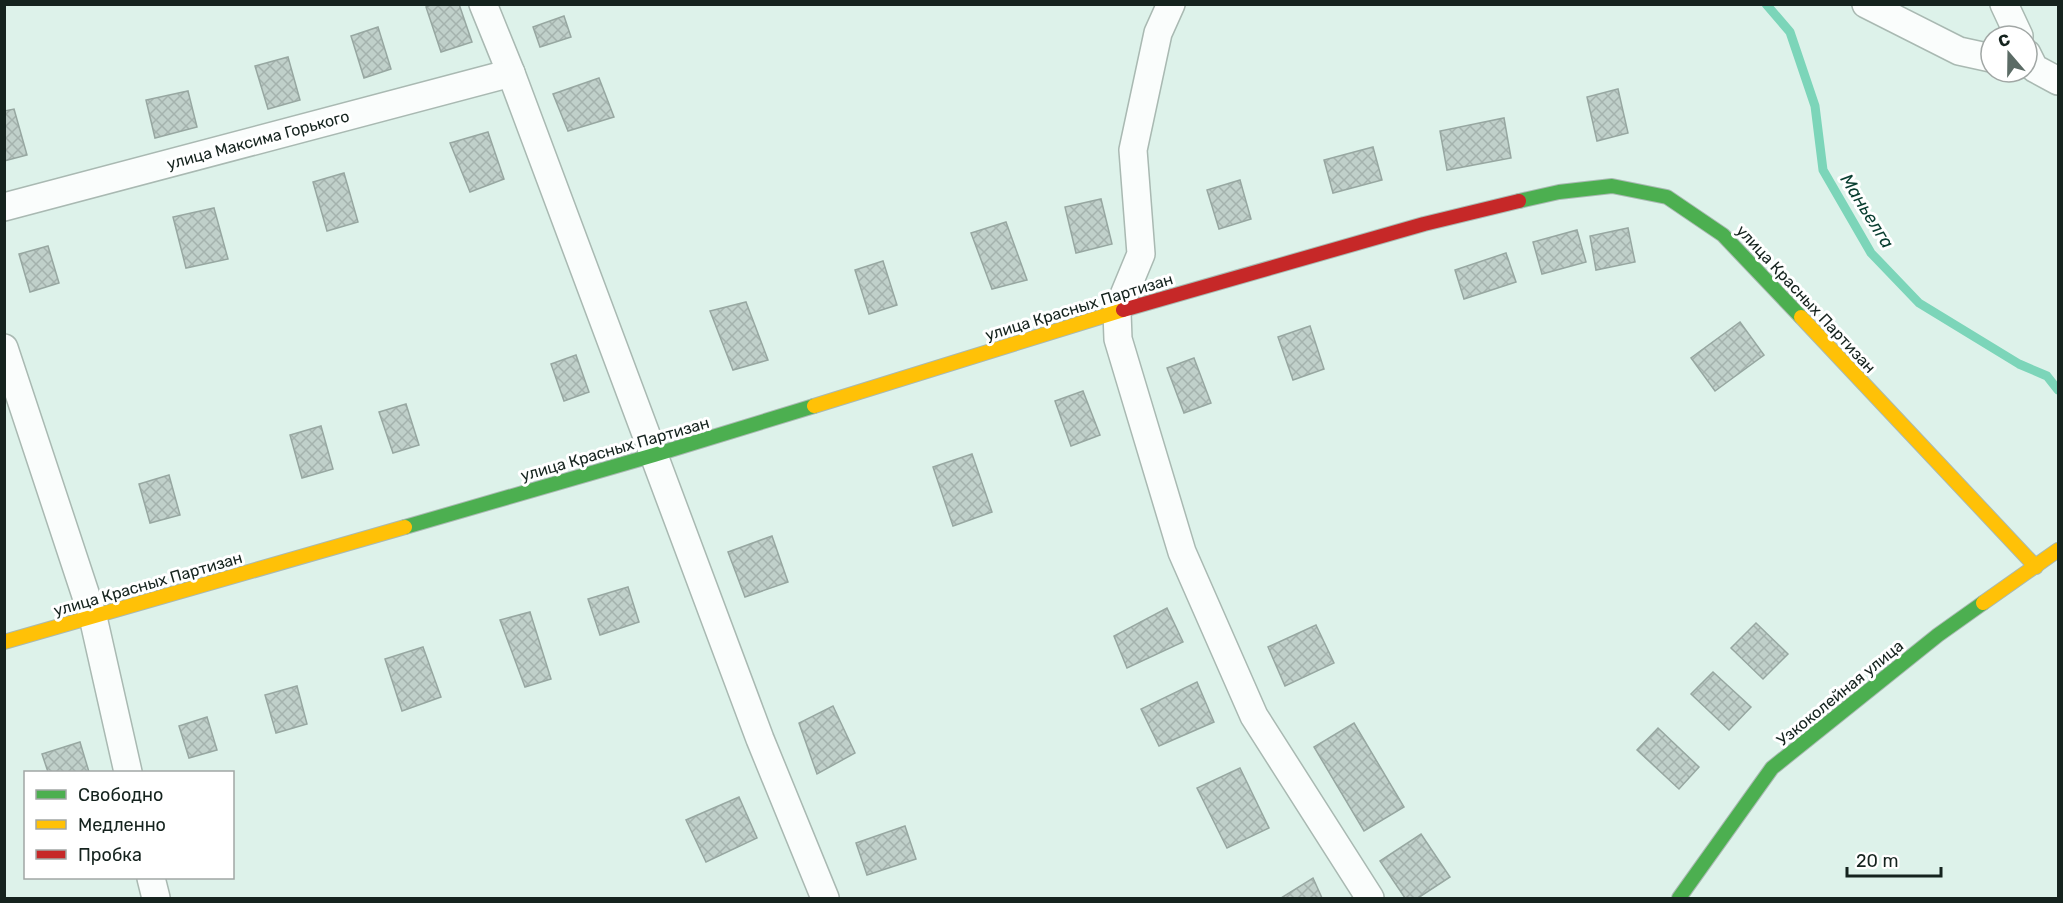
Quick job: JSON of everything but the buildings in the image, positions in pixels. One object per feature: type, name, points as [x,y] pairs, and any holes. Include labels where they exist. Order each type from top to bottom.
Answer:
[{"type":"street","points":[[483,4],[511,73],[760,739],[825,898]]},
{"type":"street","points":[[1171,4],[1158,33],[1133,150],[1141,254],[1117,312],[1118,339],[1187,563],[1254,716],[1370,898]]},
{"type":"street","points":[[1866,4],[1959,51],[1979,55]]},
{"type":"street","points":[[2004,4],[2013,24]]},
{"type":"street","points":[[2039,69],[2058,81]]},
{"type":"street","name":"улица Максима Горького","points":[[4,207],[511,73]]},
{"type":"street","name":"улица Красных Партизан","points":[[4,642],[654,455],[1117,312],[1424,224],[1559,192],[1612,186],[1667,197],[1723,235],[2036,567]]},
{"type":"street","points":[[4,348],[93,617],[128,771]]},
{"type":"street","name":"Узкоколейная улица","points":[[1679,898],[1772,768],[1938,635],[2058,550]]},
{"type":"street","points":[[151,879],[156,898]]},
{"type":"waterway","name":"Маньелга","points":[[1766,4],[1790,32],[1815,106],[1823,170],[1871,253],[1919,303],[2019,364],[2047,376],[2058,390]]},
{"type":"traffic: fast","points":[[1519,201],[1559,192],[1612,186],[1667,197],[1723,235],[1801,317]]},
{"type":"traffic: fast","points":[[405,527],[814,406]]},
{"type":"traffic: fast","points":[[1679,898],[1772,768],[1938,635],[1983,603]]},
{"type":"traffic: slow","points":[[814,406],[1123,310]]},
{"type":"traffic: slow","points":[[1801,317],[2036,567]]},
{"type":"traffic: slow","points":[[4,642],[405,527]]},
{"type":"traffic: slow","points":[[1983,603],[2058,550]]},
{"type":"traffic: jam","points":[[1123,310],[1424,224],[1519,201]]}]
